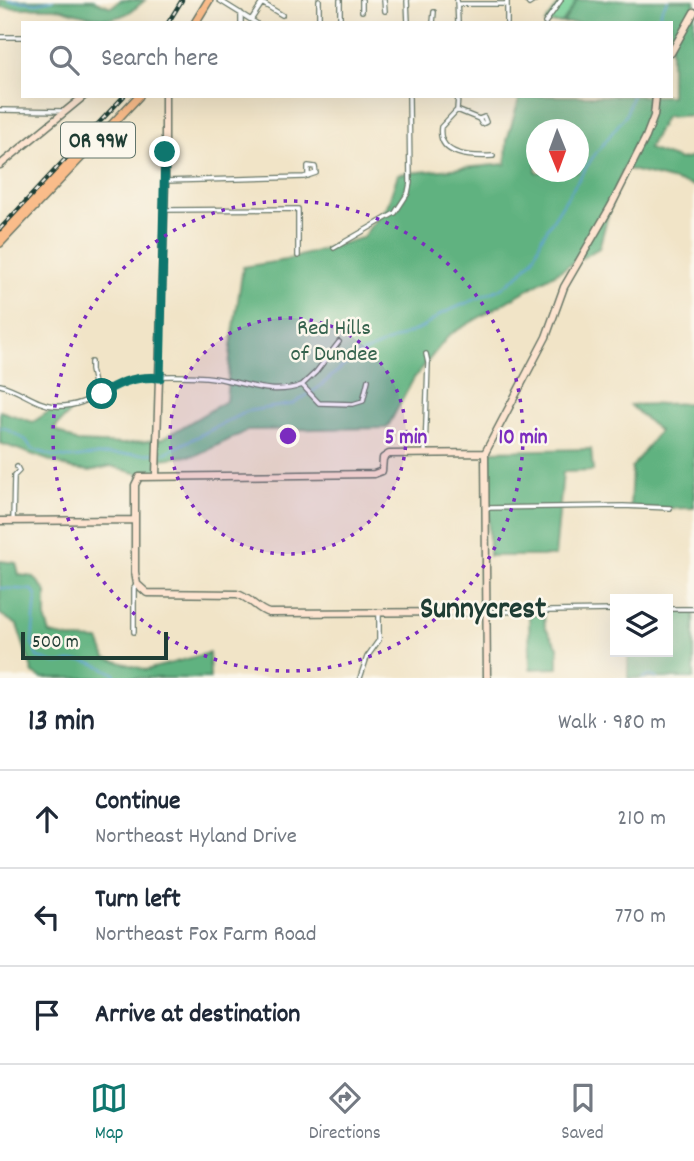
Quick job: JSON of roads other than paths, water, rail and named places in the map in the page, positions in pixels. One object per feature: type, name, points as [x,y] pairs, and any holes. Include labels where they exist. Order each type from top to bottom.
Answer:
[{"type":"main road","points":[[196,21],[209,0]]},
{"type":"main road","name":"OR 99W","points":[[0,236],[131,98]]},
{"type":"main road","name":"OR 99W","points":[[0,243],[137,98]]},
{"type":"street","points":[[219,0],[254,21]]},
{"type":"street","points":[[319,0],[319,21]]},
{"type":"street","points":[[340,0],[340,21]]},
{"type":"street","points":[[362,0],[362,11]]},
{"type":"street","points":[[384,0],[384,11]]},
{"type":"street","points":[[407,0],[408,21]]},
{"type":"street","points":[[526,0],[529,4],[535,0]]},
{"type":"street","points":[[545,21],[561,0]]},
{"type":"street","points":[[458,21],[457,2],[508,2],[507,21]]},
{"type":"street","points":[[251,19],[263,3],[282,15]]},
{"type":"street","points":[[433,21],[434,12]]},
{"type":"street","points":[[673,49],[694,12]]},
{"type":"street","points":[[241,13],[241,21]]},
{"type":"street","points":[[0,37],[21,37]]},
{"type":"street","points":[[0,164],[82,98]]},
{"type":"street","points":[[156,475],[165,98]]},
{"type":"street","points":[[334,248],[395,214],[408,192],[409,98]]},
{"type":"street","points":[[458,98],[457,110],[442,128],[445,146],[466,157],[494,156]]},
{"type":"street","points":[[487,678],[485,453],[547,337],[564,287],[611,206],[646,137],[654,116],[656,98]]},
{"type":"street","points":[[0,110],[65,112]]},
{"type":"street","points":[[457,110],[479,119]]},
{"type":"street","points":[[165,181],[308,176]]},
{"type":"street","points":[[164,209],[298,209],[298,256]]},
{"type":"street","points":[[0,385],[54,407],[97,397],[132,379],[206,377],[260,388],[289,388],[302,385],[316,372],[339,342]]},
{"type":"street","points":[[425,454],[426,354]]},
{"type":"street","points":[[91,362],[90,370],[97,397]]},
{"type":"street","points":[[302,385],[322,404],[361,403],[368,380]]},
{"type":"street","points":[[485,453],[387,454],[383,458],[382,471],[376,474],[139,477],[136,480],[134,520],[137,584],[144,592],[155,594],[241,595],[259,609],[270,613],[610,610]]},
{"type":"street","points":[[13,521],[15,476],[19,471],[17,467]]},
{"type":"street","points":[[486,508],[670,508]]},
{"type":"street","points":[[0,522],[134,520]]},
{"type":"street","points":[[134,632],[134,588],[137,584]]},
{"type":"street","points":[[673,609],[694,609]]},
{"type":"street","points":[[360,678],[366,659],[379,640],[379,613]]},
{"type":"waterway","points":[[8,0],[37,3],[53,0]]},
{"type":"waterway","points":[[658,21],[668,0]]},
{"type":"waterway","points":[[0,428],[26,440],[32,449],[54,456],[70,458],[165,453],[248,411],[293,404],[318,388],[354,357],[425,326],[441,314],[502,288],[521,273],[534,258],[542,237],[593,157],[626,115],[631,98]]},
{"type":"waterway","points":[[0,588],[33,590],[36,596],[32,643],[37,657],[56,663],[91,662],[115,674],[115,678]]},
{"type":"waterway","points":[[643,678],[648,675],[657,678]]},
{"type":"railway","points":[[169,21],[182,0]]},
{"type":"railway","points":[[0,229],[122,98]]},
{"type":"district","name":"Sunnycrest","points":[[483,607]]},
{"type":"park label","name":"Red Hills of Dundee","points":[[334,339]]}]
